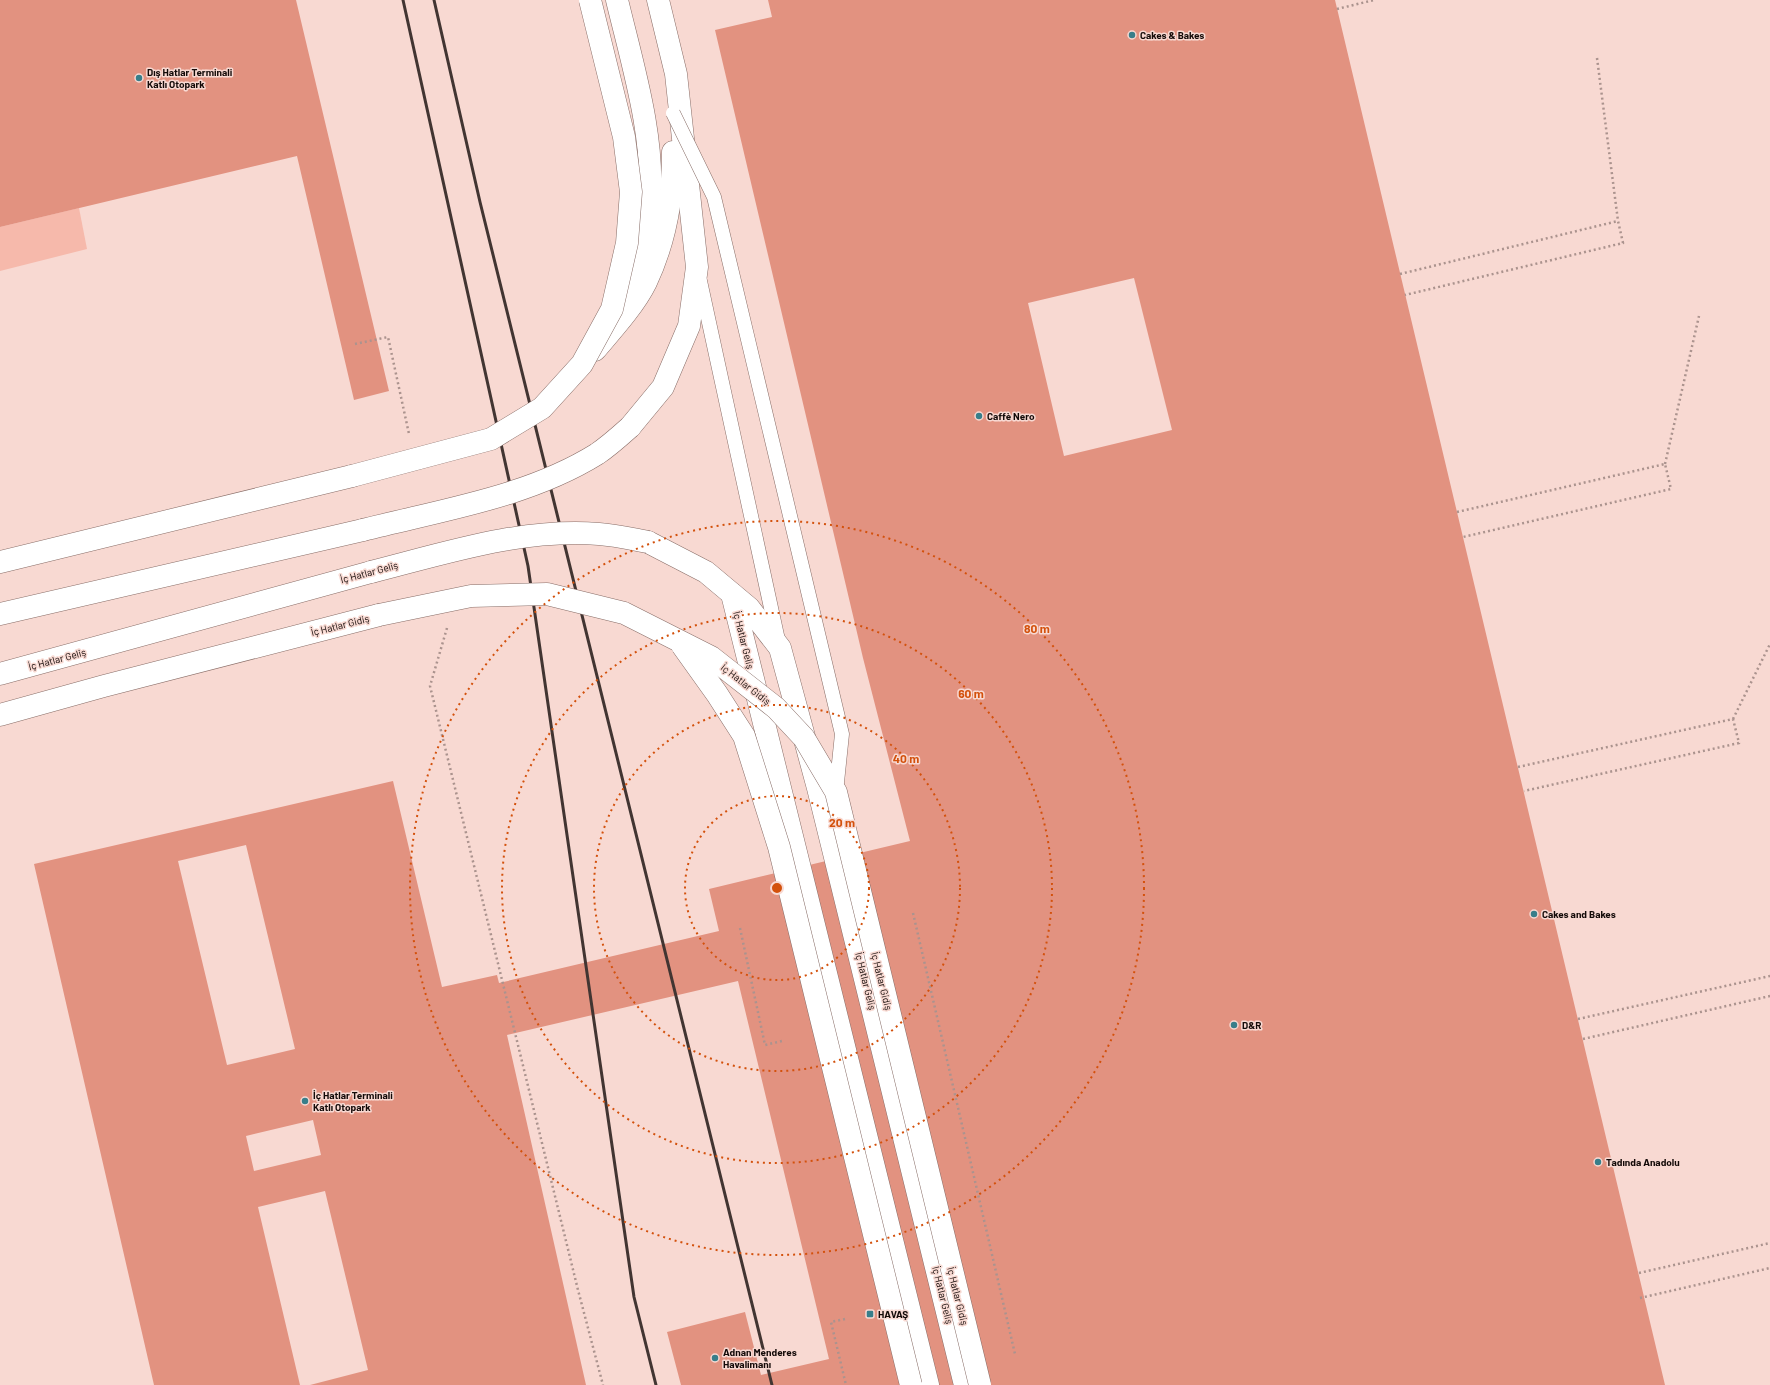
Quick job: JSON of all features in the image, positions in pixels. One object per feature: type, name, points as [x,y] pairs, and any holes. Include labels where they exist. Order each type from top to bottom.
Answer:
[{"type":"street","points":[[582,364],[612,309],[627,243],[631,192],[624,137],[590,0]]},
{"type":"street","points":[[582,364],[635,276],[649,204],[649,143],[635,73],[617,0]]},
{"type":"street","points":[[0,562],[352,476],[491,439],[542,408],[618,323],[646,282],[664,228],[673,175],[672,113],[647,0]]},
{"type":"street","points":[[0,614],[363,530],[484,500],[539,482],[577,466],[599,453],[630,426],[663,387],[689,326],[697,267],[676,74],[658,0]]},
{"type":"street","name":"İç Hatlar Geliş","points":[[0,674],[480,543],[544,534],[600,534],[648,542],[706,572],[749,608],[780,648],[818,788],[965,1385]]},
{"type":"street","name":"İç Hatlar Gidiş","points":[[0,715],[104,686],[379,615],[472,596],[546,594],[624,613],[711,657],[776,708],[804,738],[836,792],[980,1385]]},
{"type":"street","name":"İç Hatlar Geliş","points":[[732,594],[928,1385]]},
{"type":"street","name":"İç Hatlar Gidiş","points":[[679,641],[718,694],[744,736],[779,847],[911,1385]]},
{"type":"lane","points":[[672,113],[714,197],[842,734],[836,792]]},
{"type":"lane","points":[[697,267],[780,648]]},
{"type":"path","points":[[1337,9],[1374,0]]},
{"type":"path","points":[[1405,295],[1623,243],[1618,221],[1597,58]]},
{"type":"path","points":[[1400,274],[1618,221]]},
{"type":"path","points":[[1463,536],[1671,489],[1665,464],[1698,316]]},
{"type":"path","points":[[355,344],[388,337],[410,438]]},
{"type":"path","points":[[1457,512],[1665,464]]},
{"type":"path","points":[[449,623],[430,686],[578,1290],[603,1385]]},
{"type":"path","points":[[1524,791],[1739,743],[1733,719],[1770,644]]},
{"type":"path","points":[[1518,767],[1733,719]]},
{"type":"path","points":[[913,913],[1015,1354]]},
{"type":"path","points":[[740,928],[765,1045],[782,1040]]},
{"type":"path","points":[[1578,1019],[1770,976]]},
{"type":"path","points":[[1583,1038],[1770,996]]},
{"type":"path","points":[[1639,1273],[1770,1243]]},
{"type":"path","points":[[1640,1298],[1770,1268]]},
{"type":"path","points":[[845,1318],[831,1322],[846,1385]]},
{"type":"shaded area","points":[[79,208],[87,249],[0,271],[0,227]]},
{"type":"building","name":"Dış Hatlar Terminali Katlı Otopark","points":[[0,0],[296,0],[389,391],[354,400],[297,156],[0,227]]},
{"type":"building","points":[[768,0],[1335,0],[1665,1385],[681,1385],[667,1332],[745,1312],[761,1375],[829,1359],[738,981],[507,1035],[586,1385],[310,1385],[368,1370],[325,1191],[258,1207],[300,1385],[154,1385],[34,864],[393,781],[442,987],[497,975],[499,983],[719,931],[709,889],[910,841],[863,658],[715,30],[772,17]],"holes":[[[1134,278],[1172,430],[1064,456],[1028,303]],[[246,845],[295,1049],[227,1065],[178,861]],[[313,1120],[321,1155],[254,1171],[246,1136]]]},
{"type":"railway","points":[[403,0],[528,566],[634,1297],[656,1385]]},
{"type":"railway","points":[[434,0],[480,202],[772,1385]]},
{"type":"place","name":"Cakes & Bakes","points":[[1132,35]]},
{"type":"place","name":"Dış Hatlar Terminali Katlı Otopark","points":[[139,78]]},
{"type":"place","name":"Caffè Nero","points":[[979,416]]},
{"type":"place","name":"Cakes and Bakes","points":[[1534,914]]},
{"type":"place","name":"D&R","points":[[1234,1025]]},
{"type":"place","name":"İç Hatlar Terminali Katlı Otopark","points":[[305,1101]]},
{"type":"place","name":"Tadında Anadolu","points":[[1598,1162]]},
{"type":"place","name":"HAVAŞ","points":[[870,1314]]},
{"type":"place","name":"Adnan Menderes Havalimanı","points":[[715,1358]]}]
